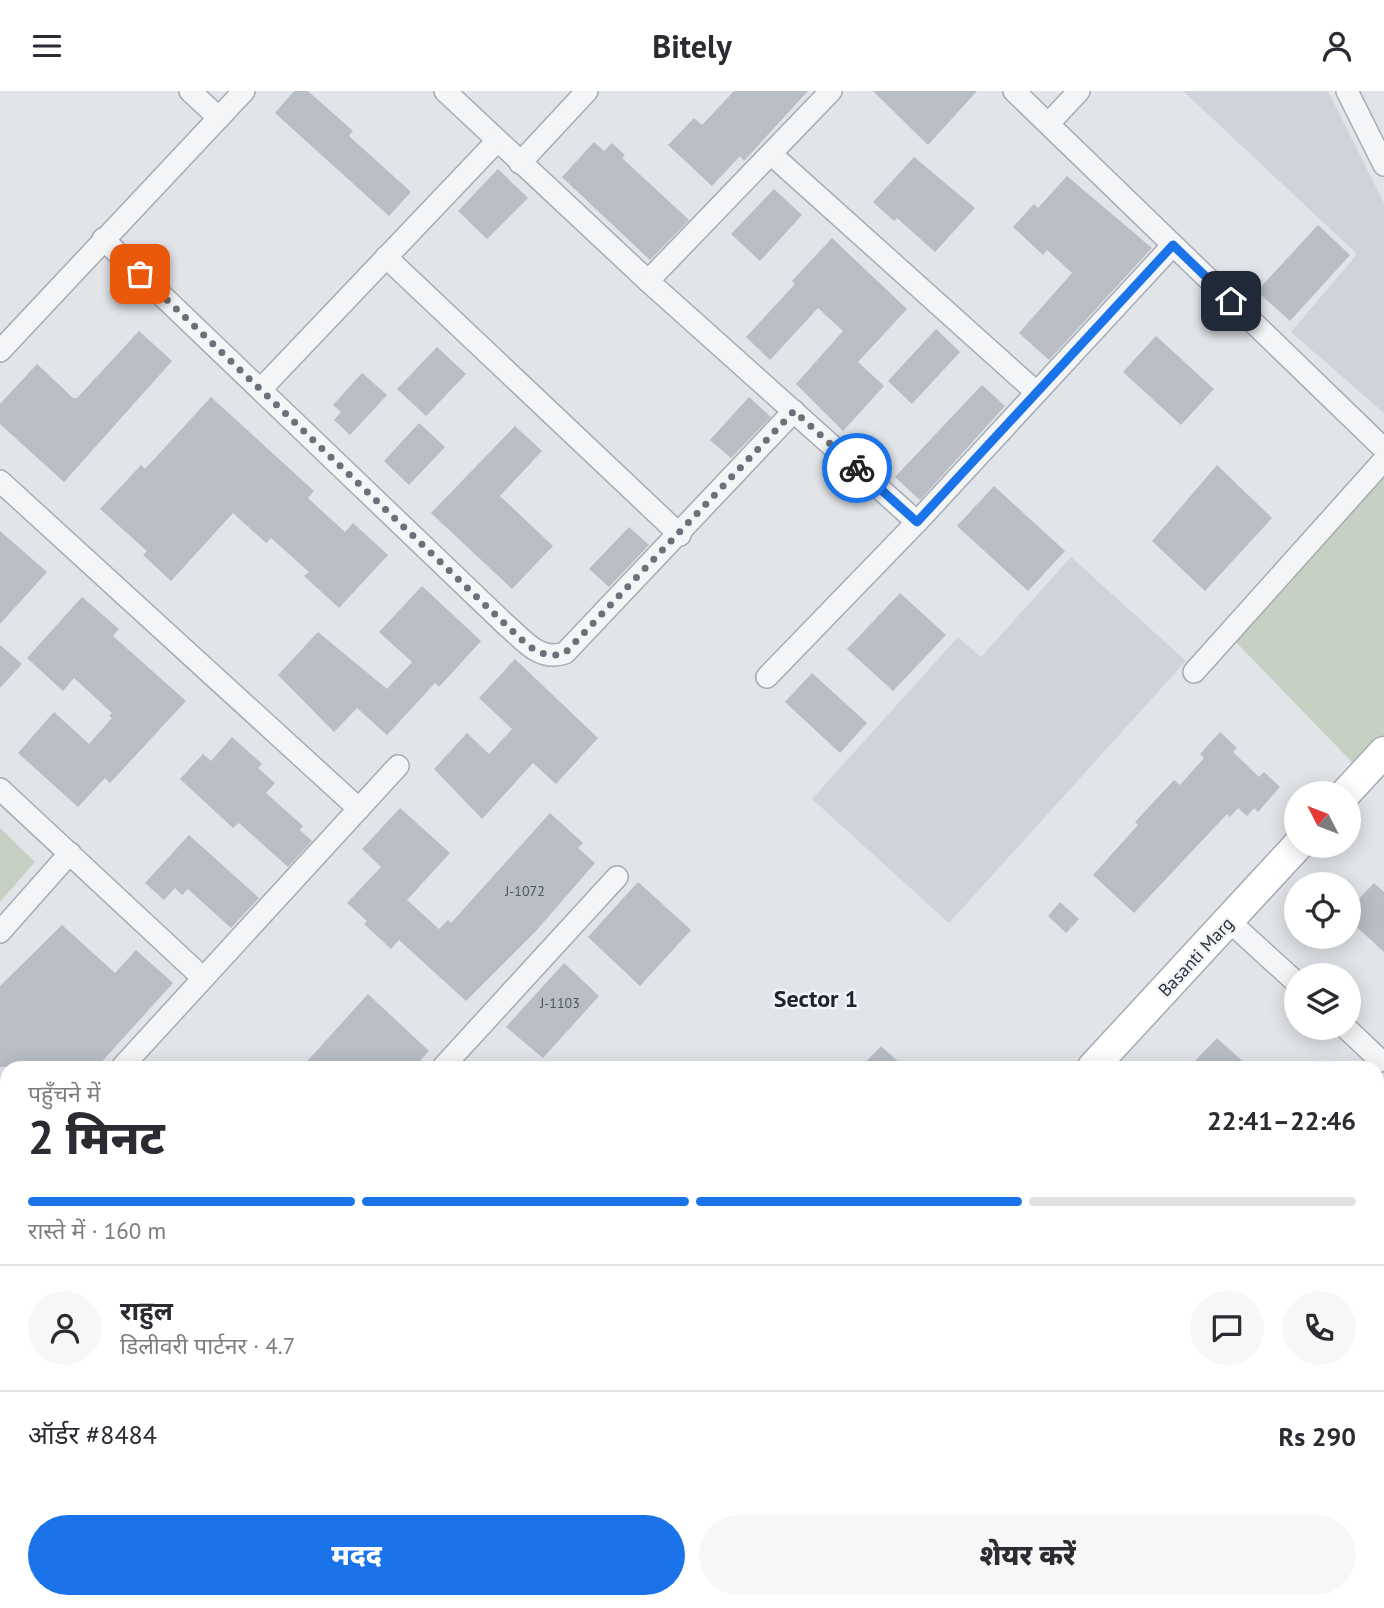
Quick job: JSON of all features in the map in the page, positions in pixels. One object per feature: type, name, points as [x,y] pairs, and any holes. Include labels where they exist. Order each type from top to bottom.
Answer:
[{"type":"street","points":[[190,91],[219,118]]},
{"type":"street","points":[[0,351],[244,91]]},
{"type":"street","points":[[445,91],[648,281],[917,522]]},
{"type":"street","points":[[520,163],[587,91]]},
{"type":"street","points":[[648,281],[831,91]]},
{"type":"street","points":[[1014,91],[1384,449]]},
{"type":"street","points":[[1049,123],[1079,91]]},
{"type":"street","points":[[1348,91],[1384,165]]},
{"type":"street","points":[[262,388],[497,141]]},
{"type":"street","points":[[771,154],[1036,392]]},
{"type":"street","points":[[103,239],[262,388],[505,624],[543,655],[553,657],[565,653],[680,535],[794,411]]},
{"type":"street","points":[[767,677],[917,522],[1173,245]]},
{"type":"street","points":[[386,257],[680,535]]},
{"type":"street","points":[[1194,672],[1384,460]]},
{"type":"street","points":[[0,481],[359,809]]},
{"type":"street","points":[[1357,781],[1384,752]]},
{"type":"street","points":[[127,1061],[398,766]]},
{"type":"street","points":[[0,789],[203,978]]},
{"type":"street","points":[[0,932],[69,853]]},
{"type":"street","name":"Basanti Marg","points":[[1099,1061],[1286,858]]},
{"type":"street","points":[[448,1061],[617,877]]},
{"type":"street","points":[[1229,921],[1284,971]]},
{"type":"street","points":[[1358,1040],[1379,1061]]},
{"type":"shaded area","points":[[1183,91],[1328,91],[1384,203],[1384,413],[1291,332],[1357,254]]},
{"type":"shaded area","points":[[1071,557],[1186,661],[949,923],[812,799],[958,637],[981,657]]},
{"type":"green space","points":[[1384,469],[1384,775],[1374,785],[1233,639]]},
{"type":"green space","points":[[0,828],[35,862],[0,902]]},
{"type":"building","points":[[294,91],[308,91],[353,131],[349,136],[411,192],[389,216],[275,113]]},
{"type":"building","points":[[734,91],[808,91],[744,161],[740,156],[712,186],[668,145],[694,118],[702,125]]},
{"type":"building","points":[[873,91],[977,91],[928,145]]},
{"type":"building","points":[[594,142],[604,151],[612,143],[625,155],[622,158],[689,220],[650,260],[562,177]]},
{"type":"building","points":[[914,157],[975,208],[935,252],[897,218],[894,221],[873,202]]},
{"type":"building","points":[[498,169],[528,198],[487,239],[458,211]]},
{"type":"building","points":[[1067,176],[1152,248],[1049,360],[1019,333],[1072,273],[1047,250],[1043,255],[1013,227],[1034,204],[1038,208]]},
{"type":"building","points":[[774,189],[802,215],[760,261],[731,234]]},
{"type":"building","points":[[1318,225],[1350,255],[1290,321],[1257,291]]},
{"type":"building","points":[[832,238],[907,309],[858,362],[884,386],[843,431],[796,384],[843,331],[818,308],[770,360],[746,337],[795,284],[792,281]]},
{"type":"building","points":[[936,329],[960,352],[912,404],[888,381]]},
{"type":"building","points":[[139,331],[172,361],[64,482],[0,424],[0,404],[37,364],[73,398],[77,398]]},
{"type":"building","points":[[1156,336],[1214,389],[1181,425],[1123,372]]},
{"type":"building","points":[[437,347],[466,374],[426,416],[397,389]]},
{"type":"building","points":[[362,373],[387,395],[350,435],[334,420],[341,412],[333,405]]},
{"type":"building","points":[[982,385],[1005,406],[920,500],[895,477]]},
{"type":"building","points":[[211,397],[314,491],[308,498],[345,532],[353,523],[388,555],[339,608],[304,576],[309,572],[271,538],[266,543],[233,513],[171,581],[143,555],[147,551],[100,509],[141,465],[145,469]]},
{"type":"building","points":[[749,397],[771,417],[731,458],[710,440]]},
{"type":"building","points":[[419,423],[445,447],[409,485],[384,461]]},
{"type":"building","points":[[515,426],[542,451],[500,496],[553,546],[512,589],[431,513]]},
{"type":"building","points":[[1217,465],[1272,518],[1205,591],[1152,541]]},
{"type":"building","points":[[994,486],[1065,551],[1028,591],[957,526]]},
{"type":"building","points":[[629,527],[649,545],[609,587],[589,569]]},
{"type":"building","points":[[0,531],[47,572],[0,624]]},
{"type":"building","points":[[422,586],[481,641],[439,687],[435,683],[387,735],[357,708],[334,732],[278,675],[318,632],[387,689],[412,662],[379,632]]},
{"type":"building","points":[[900,593],[946,635],[893,691],[847,649]]},
{"type":"building","points":[[82,597],[119,629],[113,636],[186,701],[110,783],[105,778],[78,807],[18,753],[54,712],[89,744],[112,718],[109,716],[112,713],[74,678],[63,691],[27,658]]},
{"type":"building","points":[[0,645],[22,664],[0,688]]},
{"type":"building","points":[[515,659],[598,738],[556,784],[533,763],[482,819],[434,769],[467,733],[489,754],[512,729],[479,698]]},
{"type":"building","points":[[812,673],[867,723],[840,753],[785,702]]},
{"type":"building","points":[[1220,732],[1237,748],[1233,752],[1259,777],[1264,772],[1280,787],[1258,812],[1254,808],[1247,816],[1238,808],[1230,817],[1227,814],[1134,913],[1093,875],[1138,825],[1135,822],[1174,780],[1180,785],[1204,758],[1200,754]]},
{"type":"building","points":[[232,737],[262,764],[258,768],[275,783],[266,793],[303,826],[300,830],[312,841],[288,867],[239,823],[233,828],[180,779],[203,754],[211,761]]},
{"type":"building","points":[[400,808],[450,853],[407,900],[439,929],[448,920],[451,923],[550,813],[583,843],[578,848],[595,863],[536,931],[466,1001],[399,940],[391,949],[364,924],[367,921],[347,903],[381,867],[362,849]]},
{"type":"building","points":[[189,835],[259,898],[231,928],[188,889],[182,895],[175,888],[164,900],[145,883]]},
{"type":"building","points":[[638,882],[691,930],[640,986],[588,937]]},
{"type":"building","points":[[1374,883],[1384,892],[1384,952],[1361,931],[1361,897]]},
{"type":"building","points":[[1060,902],[1079,919],[1066,933],[1048,916]]},
{"type":"building","points":[[62,925],[115,973],[136,950],[173,983],[102,1061],[0,1061],[0,986]]},
{"type":"building","points":[[564,963],[599,996],[543,1058],[506,1027]]},
{"type":"building","points":[[368,994],[429,1051],[420,1061],[307,1061]]},
{"type":"building","points":[[1217,1038],[1242,1061],[1195,1061]]},
{"type":"building","points":[[881,1046],[897,1061],[867,1061]]},
{"type":"way so far","points":[[140,274],[262,388],[505,624],[543,655],[553,657],[565,653],[680,535],[794,411],[857,468]]},
{"type":"district","name":"Sector 1","points":[[816,999]]},
{"type":"route","points":[[857,468],[917,522],[1173,245],[1231,301]]}]
